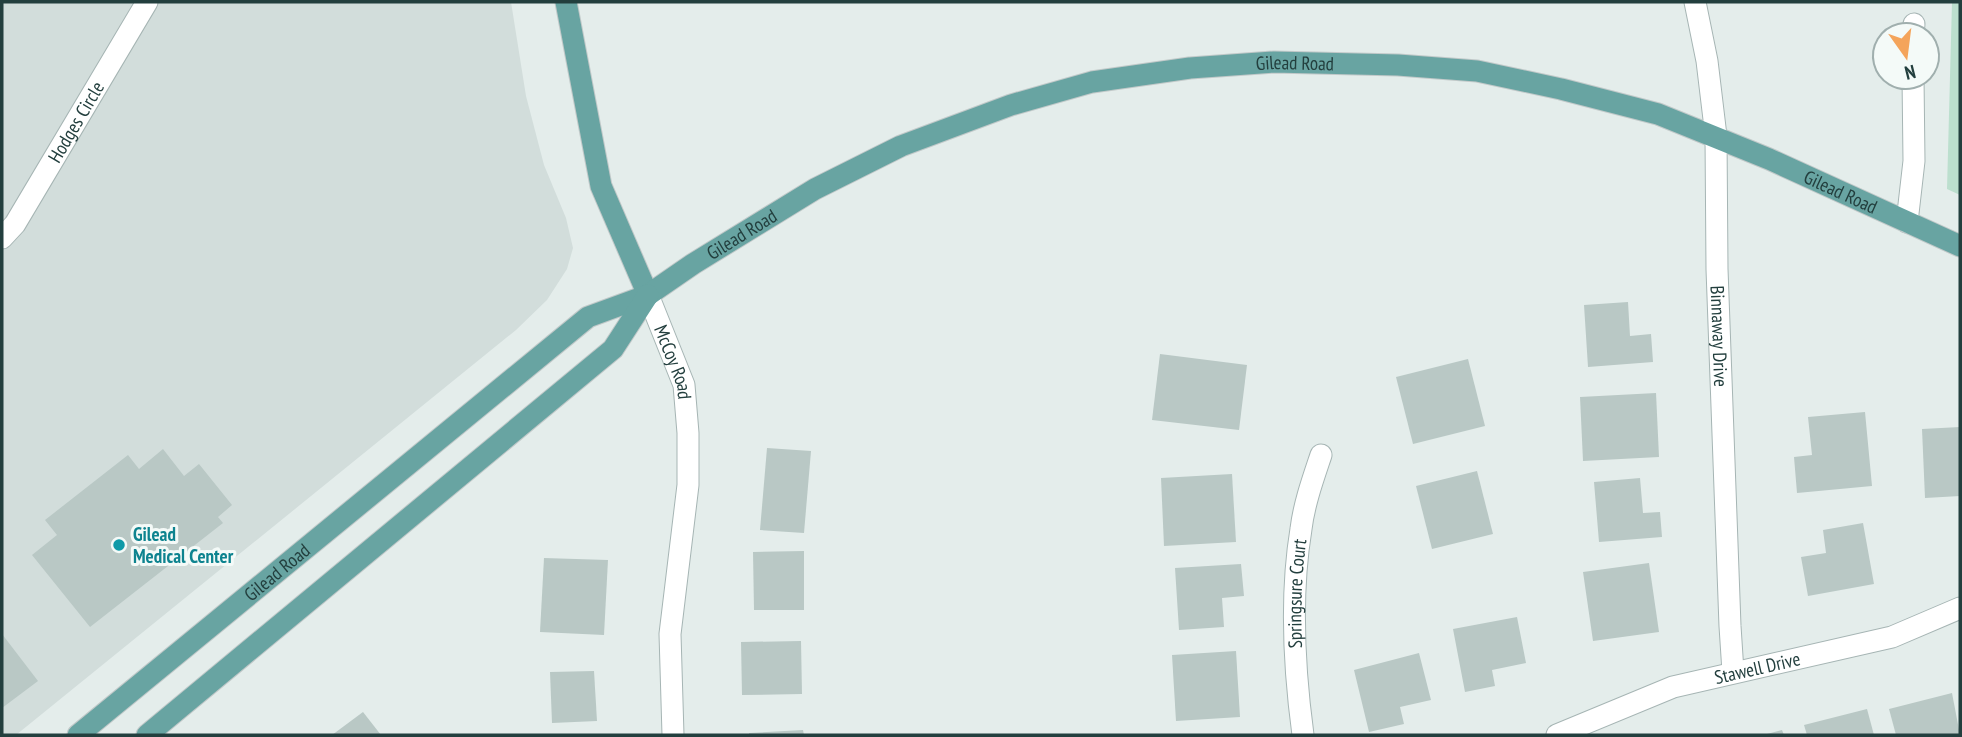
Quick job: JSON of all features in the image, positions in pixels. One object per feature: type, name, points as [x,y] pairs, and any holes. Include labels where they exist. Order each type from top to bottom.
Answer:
[{"type":"main road","name":"McCoy Road","points":[[566,2],[601,186],[648,295]]},
{"type":"main road","name":"Gilead Road","points":[[78,735],[588,317],[648,295],[815,189],[901,146],[1011,105],[1092,82],[1190,68],[1274,62],[1398,65],[1477,71],[1658,114],[1716,136],[1960,246]]},
{"type":"main road","name":"Gilead Road","points":[[147,735],[613,349],[648,295]]},
{"type":"street","name":"Hodges Circle","points":[[2,238],[22,212],[147,2]]},
{"type":"street","name":"Binnaway Drive","points":[[1695,2],[1707,61],[1716,136],[1717,268],[1733,672]]},
{"type":"street","points":[[1907,222],[1914,161],[1913,91]]},
{"type":"street","name":"McCoy Road","points":[[648,295],[684,385],[688,433],[688,485],[670,634],[673,735]]},
{"type":"street","name":"Springsure Court","points":[[1303,735],[1296,662],[1296,581],[1301,528],[1321,455]]},
{"type":"street","name":"Stawell Drive","points":[[1557,735],[1673,687],[1892,637],[1960,608]]},
{"type":"shaded area","points":[[2,2],[511,2],[526,96],[544,165],[566,218],[573,248],[567,269],[547,300],[516,330],[16,735],[2,735]]},
{"type":"green space","points":[[1952,2],[1960,2],[1960,195],[1947,189]]},
{"type":"building","points":[[1628,302],[1630,336],[1651,334],[1653,362],[1588,367],[1584,305]]},
{"type":"building","points":[[1160,354],[1247,365],[1239,430],[1152,420]]},
{"type":"building","points":[[1468,359],[1485,426],[1413,444],[1396,377]]},
{"type":"building","points":[[1656,393],[1659,457],[1583,461],[1580,397]]},
{"type":"building","points":[[1865,412],[1872,486],[1797,493],[1794,457],[1812,455],[1808,417]]},
{"type":"building","points":[[1960,427],[1960,496],[1925,498],[1922,429]]},
{"type":"building","points":[[767,448],[811,451],[804,533],[760,530]]},
{"type":"building","name":"Gilead Medical Center","points":[[163,449],[184,476],[199,464],[232,505],[218,517],[223,523],[90,627],[32,555],[57,535],[45,520],[128,455],[139,469]]},
{"type":"building","points":[[1477,471],[1493,534],[1432,549],[1416,486]]},
{"type":"building","points":[[1232,474],[1236,542],[1164,546],[1161,478]]},
{"type":"building","points":[[1640,478],[1643,513],[1660,512],[1662,537],[1599,542],[1594,482]]},
{"type":"building","points":[[1863,523],[1874,584],[1808,596],[1801,557],[1826,553],[1823,530]]},
{"type":"building","points":[[804,551],[804,610],[754,610],[753,552]]},
{"type":"building","points":[[544,558],[608,560],[604,635],[540,632]]},
{"type":"building","points":[[1649,563],[1659,632],[1593,641],[1583,572]]},
{"type":"building","points":[[1241,564],[1244,596],[1222,598],[1224,627],[1179,630],[1175,568]]},
{"type":"building","points":[[1517,617],[1526,663],[1492,670],[1495,686],[1465,692],[1453,629]]},
{"type":"building","points":[[2,634],[38,681],[2,708]]},
{"type":"building","points":[[801,641],[802,694],[742,695],[741,642]]},
{"type":"building","points":[[1236,651],[1240,717],[1176,721],[1172,655]]},
{"type":"building","points":[[1419,653],[1431,700],[1400,707],[1404,724],[1369,732],[1354,670]]},
{"type":"building","points":[[594,671],[597,721],[552,723],[550,672]]},
{"type":"building","points":[[1952,693],[1960,735],[1896,735],[1889,709]]},
{"type":"building","points":[[1867,709],[1874,735],[1807,735],[1804,725]]},
{"type":"building","points":[[363,712],[381,735],[332,735]]},
{"type":"building","points":[[803,730],[804,735],[749,735],[749,733]]},
{"type":"building","points":[[1782,730],[1784,735],[1767,735],[1767,734]]},
{"type":"place","name":"Gilead Medical Center","points":[[119,545]]}]
